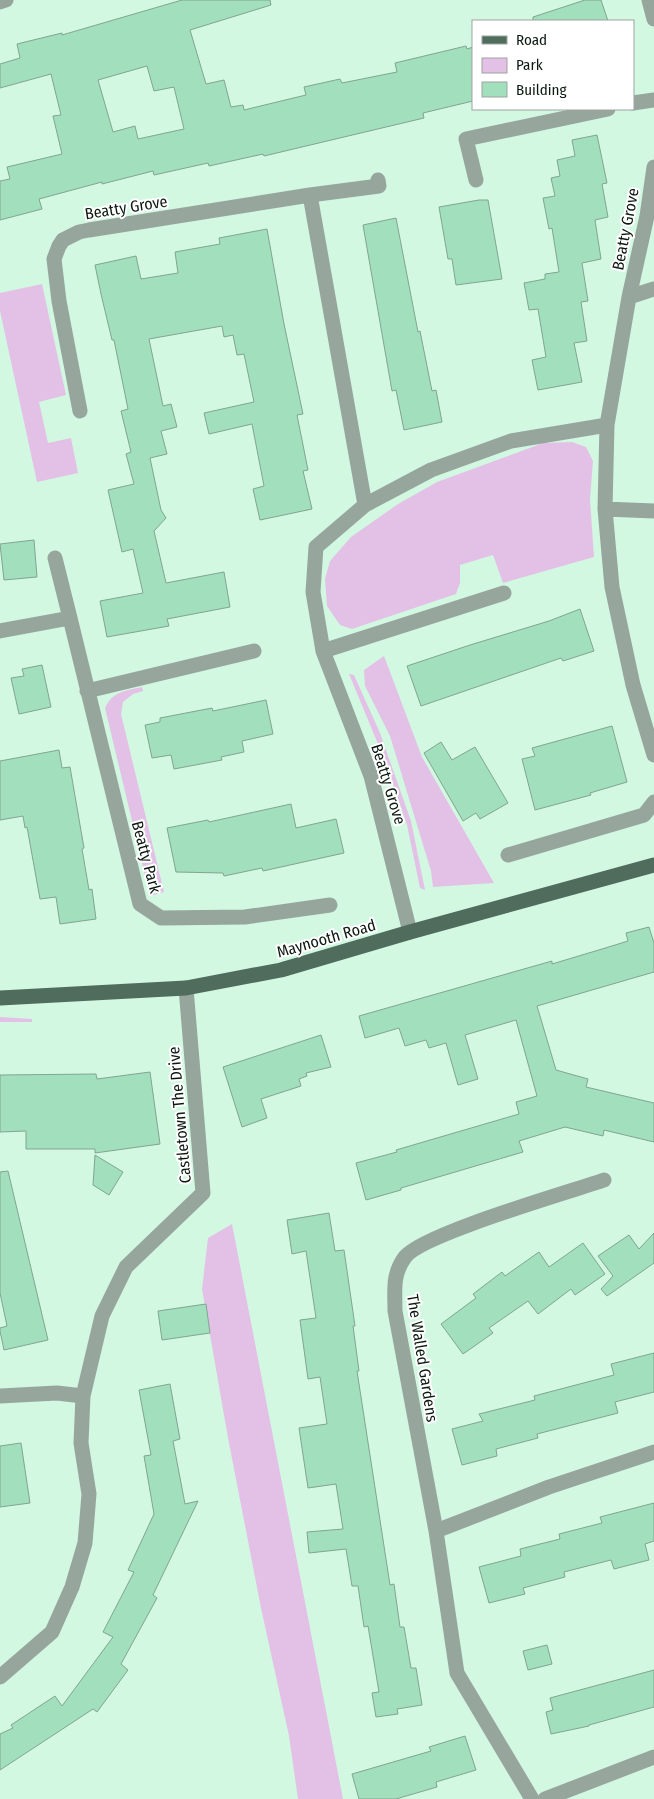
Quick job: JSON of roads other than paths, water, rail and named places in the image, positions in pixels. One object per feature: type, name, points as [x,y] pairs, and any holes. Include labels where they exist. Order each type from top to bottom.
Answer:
[{"type":"main road","name":"Maynooth Road","points":[[0,998],[186,988],[281,970],[654,864]]},
{"type":"street","points":[[0,2],[6,0]]},
{"type":"street","points":[[651,2],[654,19]]},
{"type":"street","points":[[634,104],[654,100]]},
{"type":"street","points":[[476,180],[466,139],[603,110]]},
{"type":"street","name":"Beatty Grove","points":[[654,167],[647,216],[629,297],[607,425],[605,509],[612,587],[633,684],[654,755]]},
{"type":"street","name":"Beatty Grove","points":[[80,410],[59,301],[54,259],[59,246],[64,240],[79,232],[89,230],[379,186],[378,180]]},
{"type":"street","points":[[310,196],[365,505]]},
{"type":"street","points":[[629,297],[654,289]]},
{"type":"street","name":"Beatty Grove","points":[[410,932],[371,776],[323,651],[313,592],[316,547],[365,505],[431,470],[511,441],[607,425]]},
{"type":"street","points":[[605,509],[654,511]]},
{"type":"street","name":"Beatty Park","points":[[55,558],[140,904],[161,918],[245,916],[330,906]]},
{"type":"street","points":[[323,651],[504,593]]},
{"type":"street","points":[[0,631],[70,618]]},
{"type":"street","points":[[87,691],[254,651]]},
{"type":"street","points":[[508,855],[644,815],[654,802]]},
{"type":"street","name":"Castletown The Drive","points":[[0,1677],[52,1632],[72,1587],[85,1543],[89,1494],[82,1443],[83,1396],[102,1316],[126,1267],[203,1193],[186,988]]},
{"type":"street","name":"The Walled Gardens","points":[[532,1799],[457,1673],[436,1531],[395,1311],[394,1276],[406,1255],[421,1244],[473,1223],[604,1180]]},
{"type":"street","points":[[0,1396],[57,1393],[83,1396]]},
{"type":"street","points":[[436,1531],[549,1487],[654,1452]]},
{"type":"street","points":[[545,1799],[654,1758]]}]
